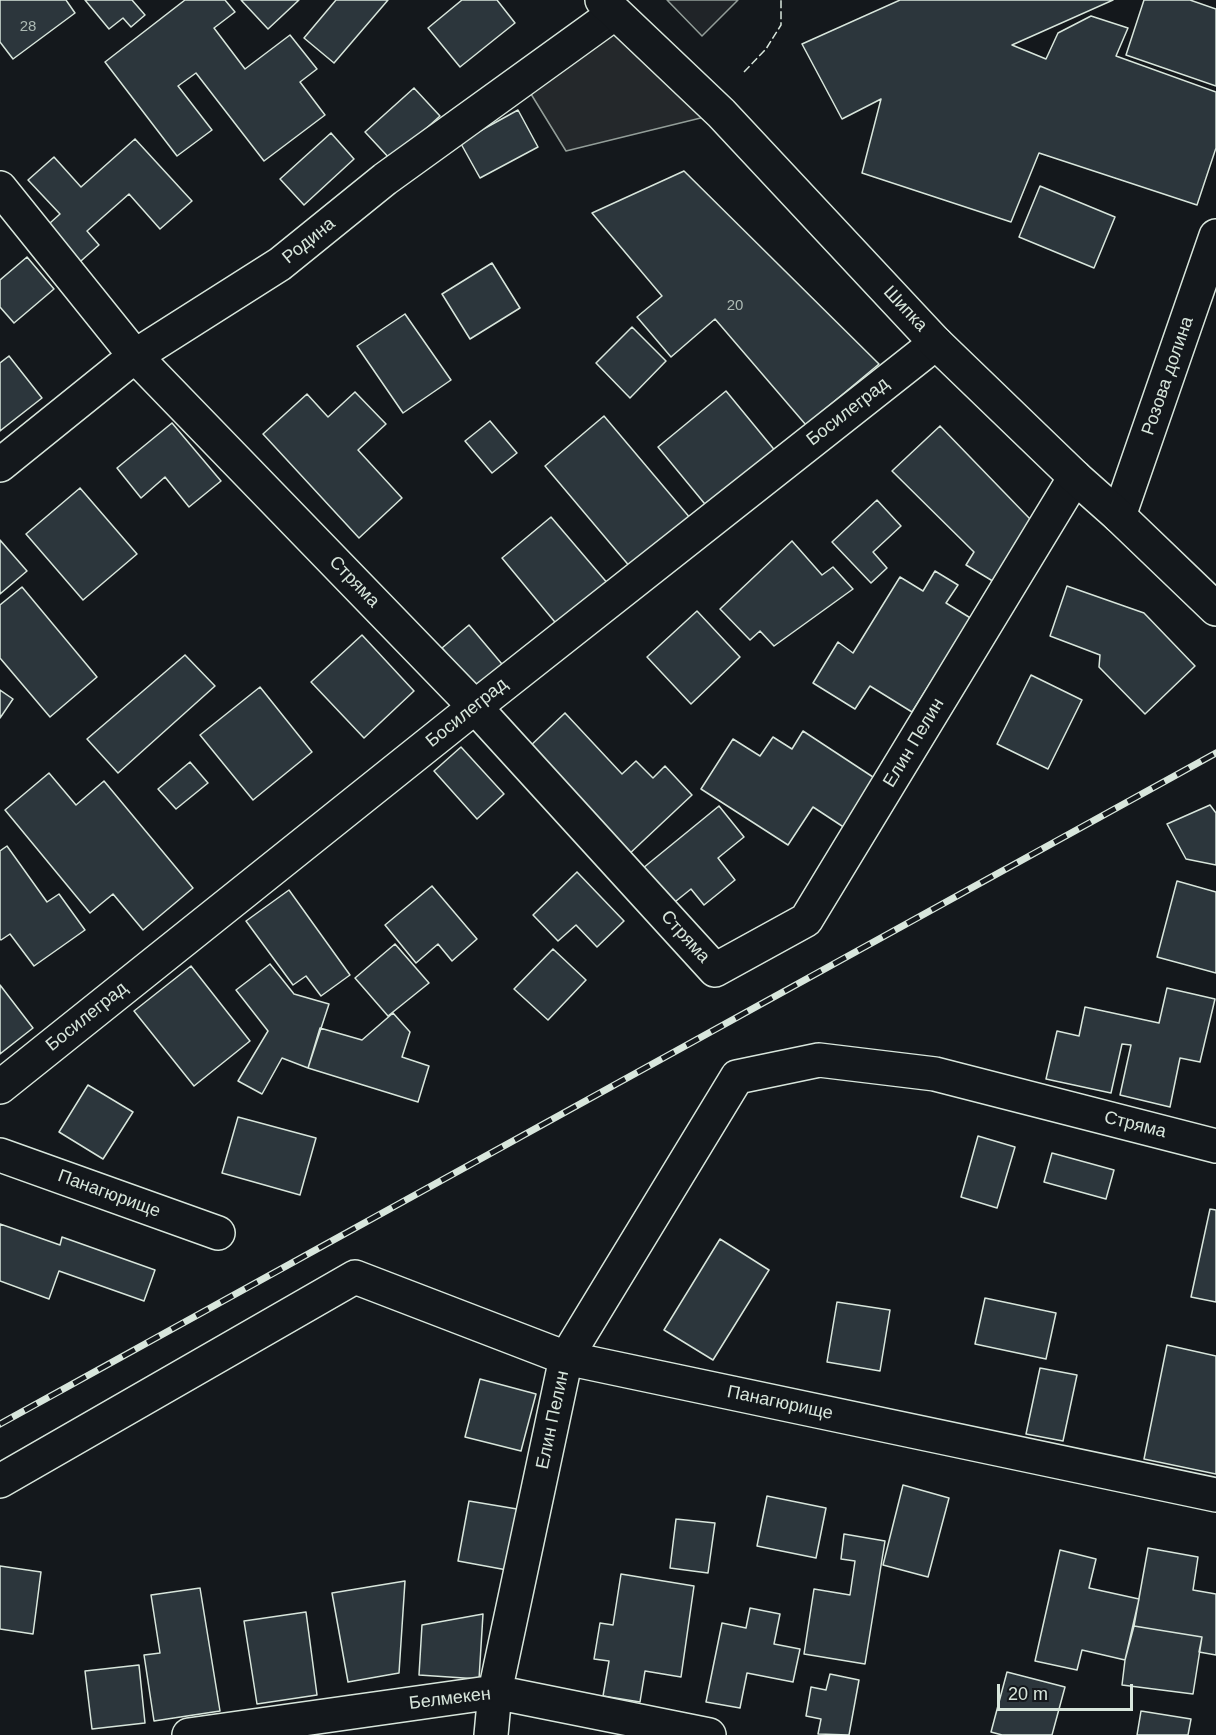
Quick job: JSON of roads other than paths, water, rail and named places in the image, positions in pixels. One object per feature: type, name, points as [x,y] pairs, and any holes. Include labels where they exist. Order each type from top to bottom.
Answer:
[{"type":"street","name":"Шипка","points":[[609,6],[721,113],[936,343],[1216,609]]},
{"type":"street","name":"Родина","points":[[0,465],[135,356],[280,264],[385,179],[523,81],[609,6]]},
{"type":"street","name":"Стряма","points":[[0,188],[135,356],[475,707],[715,970]]},
{"type":"street","name":"Розова долина","points":[[1119,516],[1216,237]]},
{"type":"street","name":"Босилеград","points":[[0,1087],[475,707],[936,343]]},
{"type":"street","name":"Елин Пелин","points":[[715,970],[806,921],[1075,477]]},
{"type":"street","name":"Стряма","points":[[737,1077],[819,1060],[935,1074],[1216,1146]]},
{"type":"street","name":"Елин Пелин","points":[[491,1735],[495,1692],[566,1358],[737,1077]]},
{"type":"street","name":"Панагюрище","points":[[0,1155],[218,1233]]},
{"type":"street","name":"Панагюрище","points":[[0,1482],[355,1277],[566,1358],[1216,1495]]},
{"type":"street","name":"Белмекен","points":[[189,1735],[495,1692],[709,1735]]},
{"type":"railway","points":[[0,1424],[1216,753]]}]
